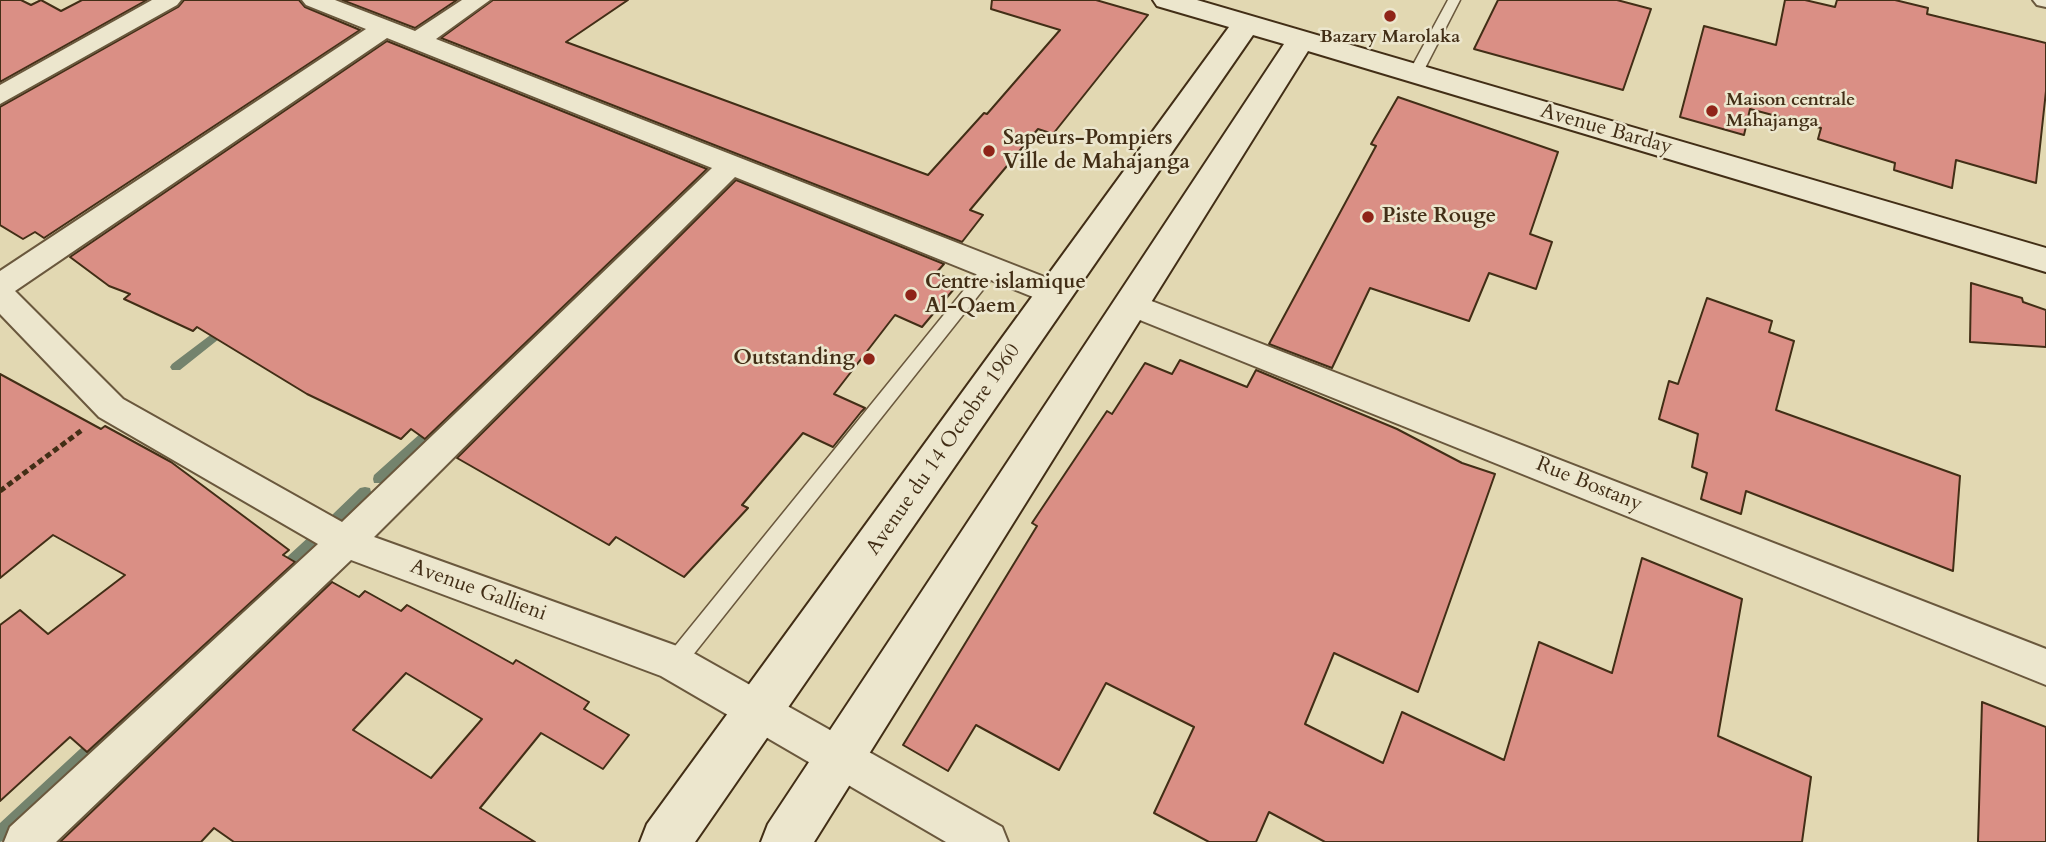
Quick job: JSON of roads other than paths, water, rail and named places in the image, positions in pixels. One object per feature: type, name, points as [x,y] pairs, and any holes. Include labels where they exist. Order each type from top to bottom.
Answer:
[{"type":"main road","name":"Avenue Barday","points":[[1184,2],[1300,41],[2046,260]]},
{"type":"main road","name":"Avenue du 14 Octobre 1960","points":[[665,842],[1247,23]]},
{"type":"main road","points":[[786,842],[1300,41]]},
{"type":"street","points":[[0,96],[169,0]]},
{"type":"street","points":[[314,0],[1054,293]]},
{"type":"street","points":[[417,41],[478,0]]},
{"type":"street","points":[[0,286],[383,29]]},
{"type":"street","points":[[25,842],[345,542],[730,166]]},
{"type":"street","name":"Avenue Gallieni","points":[[0,295],[111,408],[345,542],[674,663],[987,842]]},
{"type":"street","name":"Rue Bostany","points":[[1131,304],[2046,667]]},
{"type":"lane","points":[[1415,74],[1454,0]]},
{"type":"lane","points":[[674,663],[991,268]]},
{"type":"waterway","points":[[520,348],[545,325]]},
{"type":"waterway","points":[[176,367],[225,328]]},
{"type":"waterway","points":[[379,479],[435,427]]},
{"type":"waterway","points":[[338,518],[365,492]]},
{"type":"waterway","points":[[281,571],[317,538]]},
{"type":"waterway","points":[[0,834],[125,717]]},
{"type":"place","name":"Bazary Marolaka","points":[[1390,16]]},
{"type":"place","name":"Maison centrale Mahajanga","points":[[1712,111]]},
{"type":"place","name":"Sapeurs-Pompiers Ville de Mahajanga","points":[[989,151]]},
{"type":"place","name":"Piste Rouge","points":[[1368,217]]},
{"type":"place","name":"Centre islamique Al-Qaem","points":[[911,295]]},
{"type":"place","name":"Outstanding","points":[[869,359]]}]
